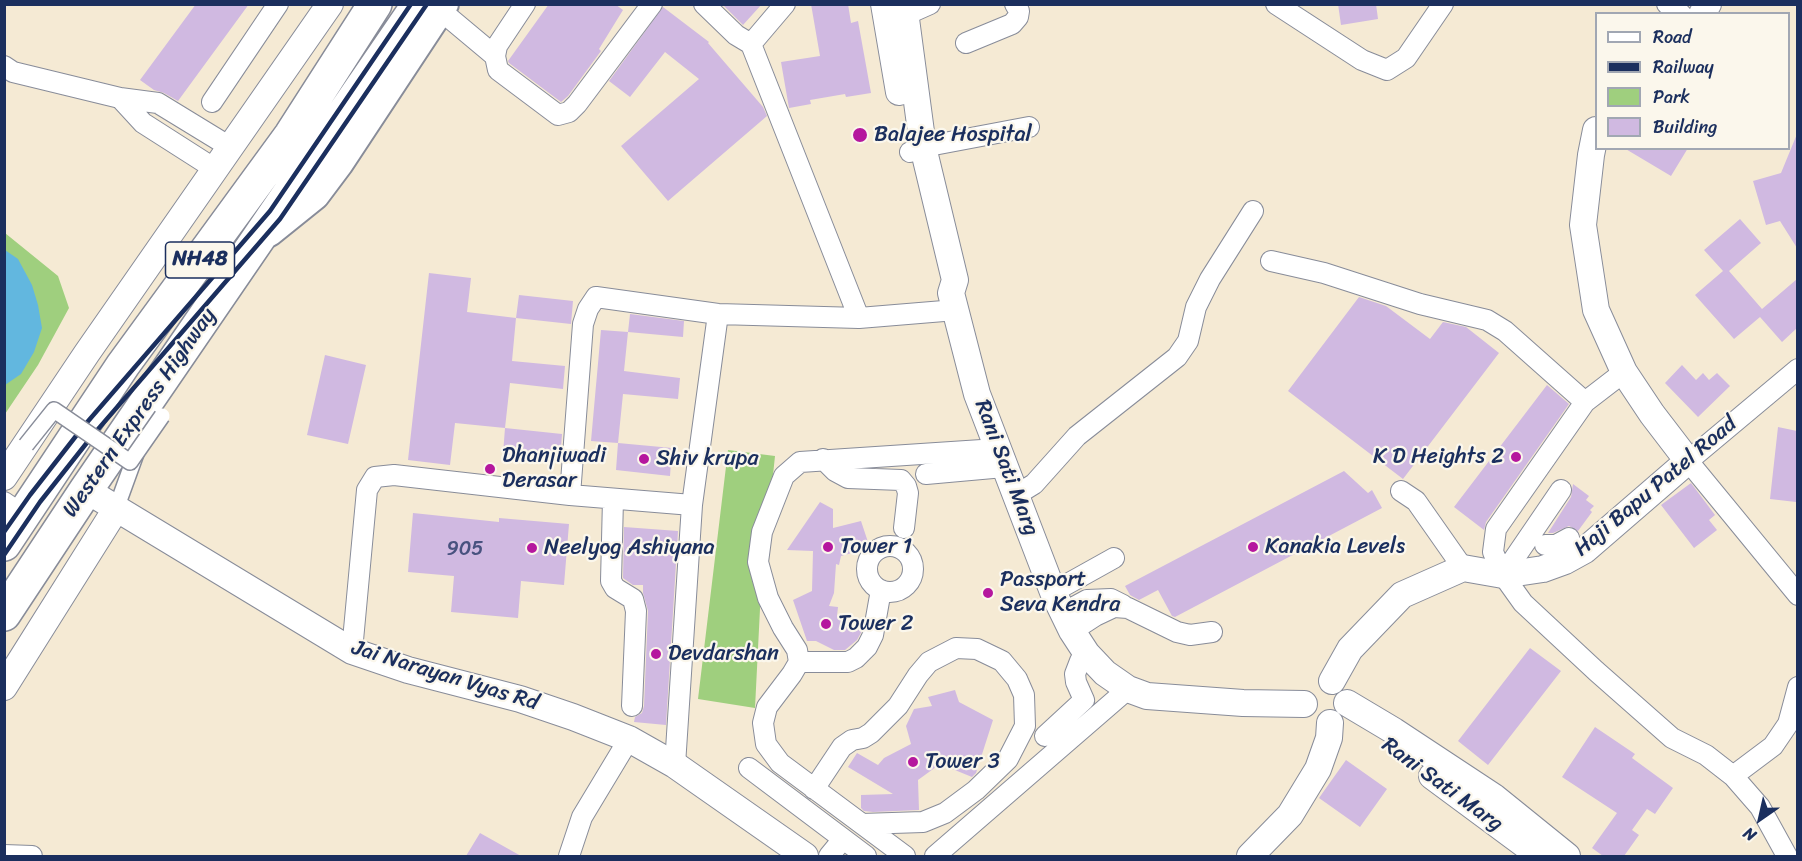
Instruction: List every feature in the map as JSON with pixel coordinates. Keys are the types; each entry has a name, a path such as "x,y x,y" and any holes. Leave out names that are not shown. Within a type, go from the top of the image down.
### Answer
{"highway":[{"name":"Western Express Highway","path":"4,544 14,509 123,365 271,162 375,4"},
{"name":"Western Express Highway","path":"6,611 298,181 434,6"},
{"path":"271,162 298,181"}],"main road":[{"path":"259,240 315,195 339,163 396,56"}],"street":[{"path":"212,102 278,4"},
{"path":"4,477 87,353 330,4"},
{"path":"525,4 497,46 495,56 498,70 558,115 568,112 577,104 652,4"},
{"path":"704,4 736,34 751,44 859,318"},
{"path":"751,44 785,4"},
{"path":"895,12 930,4"},
{"path":"966,44 1012,24 1018,16 1015,4"},
{"path":"1276,4 1362,60 1388,70 1406,58 1443,4"},
{"path":"434,6 495,56"},
{"name":"Rani Sati Marg","path":"895,12 938,281 954,302 977,394 1062,612 1087,654 1105,674 1128,690 1147,696 1243,703 1304,704"},
{"path":"4,66 13,72 120,98 158,103 230,147"},
{"path":"120,98 143,123 215,169"},
{"path":"917,149 1029,127"},
{"path":"1595,135 1583,225 1596,310 1624,372 1652,414 1797,595"},
{"path":"1016,495 1034,484 1077,436 1177,357 1188,341 1196,307 1205,288 1253,211"},
{"path":"1271,261 1324,273 1420,304 1487,320 1505,330 1585,402"},
{"path":"570,495 583,324 588,309 596,297 718,314 859,318 954,302"},
{"path":"675,765 692,505 718,314"},
{"name":"Haji Bapu Patel Road","path":"1463,567 1503,575 1543,569 1565,561 1574,541 1688,461 1797,369"},
{"path":"1624,372 1585,402 1496,529 1493,552 1503,575 1523,603 1672,738 1706,755 1733,776 1760,807 1787,856"},
{"path":"26,445 54,410 130,462 162,416"},
{"path":"4,687 116,509 137,452"},
{"path":"905,856 780,763 765,744 763,723 767,707 799,662 797,650 768,598 758,562 762,532 784,476 800,462 823,459 1001,458"},
{"path":"926,474 1001,458"},
{"path":"823,459 835,471 848,478 901,480 908,493 904,528"},
{"path":"352,651 367,490 375,477 394,475 570,495 692,505"},
{"name":"Jai Narayan Vyas Rd","path":"86,490 352,651 408,670 520,699 629,739 675,765 805,856"},
{"path":"1503,575 1561,490"},
{"path":"1332,681 1350,649 1402,594 1463,567 1416,501 1401,491"},
{"path":"613,499 611,581 615,588 633,599 636,611 632,706"},
{"path":"1545,545 1574,541"},
{"path":"1062,612 1114,558"},
{"path":"799,662 848,662 856,658 867,647 873,635 881,590"},
{"path":"1062,612 1088,600 1111,599 1177,632 1190,635 1212,632"},
{"path":"814,789 842,747 852,740 871,733 898,706 929,662 956,648 977,649 1002,661 1017,679 1024,695 1025,726 1008,759 976,790 940,816 923,822 862,824"},
{"path":"1045,736 1084,700 1075,674 1080,661 1087,654"},
{"path":"1250,856 1290,814 1318,769 1340,714 1343,689 1332,681 1325,680 1311,685 1304,697 1304,704 1311,717 1317,721 1340,714"},
{"path":"1733,776 1773,746 1788,724 1797,687"},
{"path":"935,856 1128,690"},
{"name":"Rani Sati Marg","path":"1340,714 1378,730 1484,802 1540,856"},
{"path":"569,856 582,817 629,739"},
{"path":"749,768 866,856"},
{"path":"1484,802 1567,856"},
{"path":"829,856 843,839"},
{"path":"4,855 32,856"}],"green space":[{"path":"5,233 58,276 69,308 38,365 5,414"},
{"path":"728,450 775,456 761,589 755,708 698,699"}],"water":[{"path":"5,250 18,259 32,285 42,328 34,352 21,374 5,385"}],"building":[{"path":"196,4 249,4 178,101 154,90 140,80"},
{"path":"549,4 615,4 623,10 599,49 601,51 568,96 561,102 508,61"},
{"path":"722,4 762,4 743,25"},
{"path":"811,4 848,4 851,23 858,21 871,93 846,97 845,94 810,100 811,104 789,108 781,62 820,56"},
{"path":"1338,4 1376,4 1378,19 1341,25"},
{"path":"663,7 709,42 763,107 767,116 668,201 621,146 699,79 665,52 630,97 609,81"},
{"path":"1797,134 1797,248 1780,221 1766,225 1753,181 1781,173"},
{"path":"1627,150 1687,150 1671,176"},
{"path":"1740,219 1761,243 1729,271 1762,309 1797,279 1797,328 1782,342 1760,317 1734,339 1695,295 1723,271 1704,250"},
{"path":"429,273 471,278 467,312 516,318 512,361 565,366 563,389 510,383 505,428 455,423 450,465 408,460"},
{"path":"519,295 573,301 571,324 516,318"},
{"path":"1359,297 1386,306 1430,339 1443,322 1466,327 1499,353 1403,479 1288,391"},
{"path":"630,314 684,321 683,337 628,332"},
{"path":"601,330 628,332 624,371 680,378 678,399 623,394 618,443 591,441"},
{"path":"325,355 366,365 348,444 307,435"},
{"path":"1682,365 1696,380 1703,373 1709,380 1717,373 1730,386 1698,417 1665,383"},
{"name":"K D Heights 2","path":"1547,385 1569,404 1486,522 1484,530 1454,507"},
{"path":"1778,427 1797,431 1796,502 1770,499"},
{"path":"505,428 562,434 560,460 503,454"},
{"name":"Shiv krupa","path":"618,443 672,448 670,476 616,470"},
{"name":"Kanakia Levels","path":"1344,471 1368,493 1372,490 1382,508 1175,617 1172,616 1158,590 1139,600 1130,595 1125,586"},
{"path":"1691,483 1715,515 1709,520 1717,530 1694,548 1661,505"},
{"path":"1573,484 1589,496 1586,500 1594,506 1590,510 1592,512 1578,531 1569,526 1548,533 1571,497"},
{"path":"820,502 833,509 833,528 861,521 870,548 841,556 839,565 836,564 834,593 829,606 838,607 837,616 862,631 857,640 845,650 834,650 816,641 807,641 793,600 812,591 813,551 787,550"},
{"name":"Neelyog Ashiyana","path":"413,513 499,522 499,518 569,524 564,585 521,581 518,618 451,612 454,576 408,572"},
{"name":"Devdarshan","path":"624,527 678,531 666,725 634,722 635,717 642,713 644,706 648,611 643,585 633,585 623,578"},
{"path":"1530,648 1561,671 1488,765 1458,741"},
{"path":"955,690 959,702 993,720 976,773 972,777 940,764 918,780 919,810 864,811 861,808 861,795 893,794 848,767 857,753 878,765 884,758 911,744 906,726 914,709 932,706 928,697"},
{"path":"1595,727 1635,754 1632,758 1673,788 1655,814 1647,809 1632,830 1639,835 1624,856 1603,856 1592,848 1617,813 1562,777"},
{"path":"1346,760 1387,789 1360,827 1319,798"},
{"path":"480,833 521,856 466,856"}],"railway":[{"path":"4,532 83,427 270,211 411,4"},
{"path":"4,555 40,502 93,435 280,219 427,4"}],"place":[{"name":"Balajee Hospital","path":"860,135"},
{"name":"K D Heights 2","path":"1516,457"},
{"name":"Shiv krupa","path":"644,459"},
{"name":"Dhanjiwadi Derasar","path":"490,469"},
{"name":"Tower 1","path":"828,547"},
{"name":"Kanakia Levels","path":"1253,547"},
{"name":"Neelyog Ashiyana","path":"532,548"},
{"name":"Passport Seva Kendra","path":"988,593"},
{"name":"Tower 2","path":"826,624"},
{"name":"Devdarshan","path":"656,654"},
{"name":"Tower 3","path":"913,762"}]}
